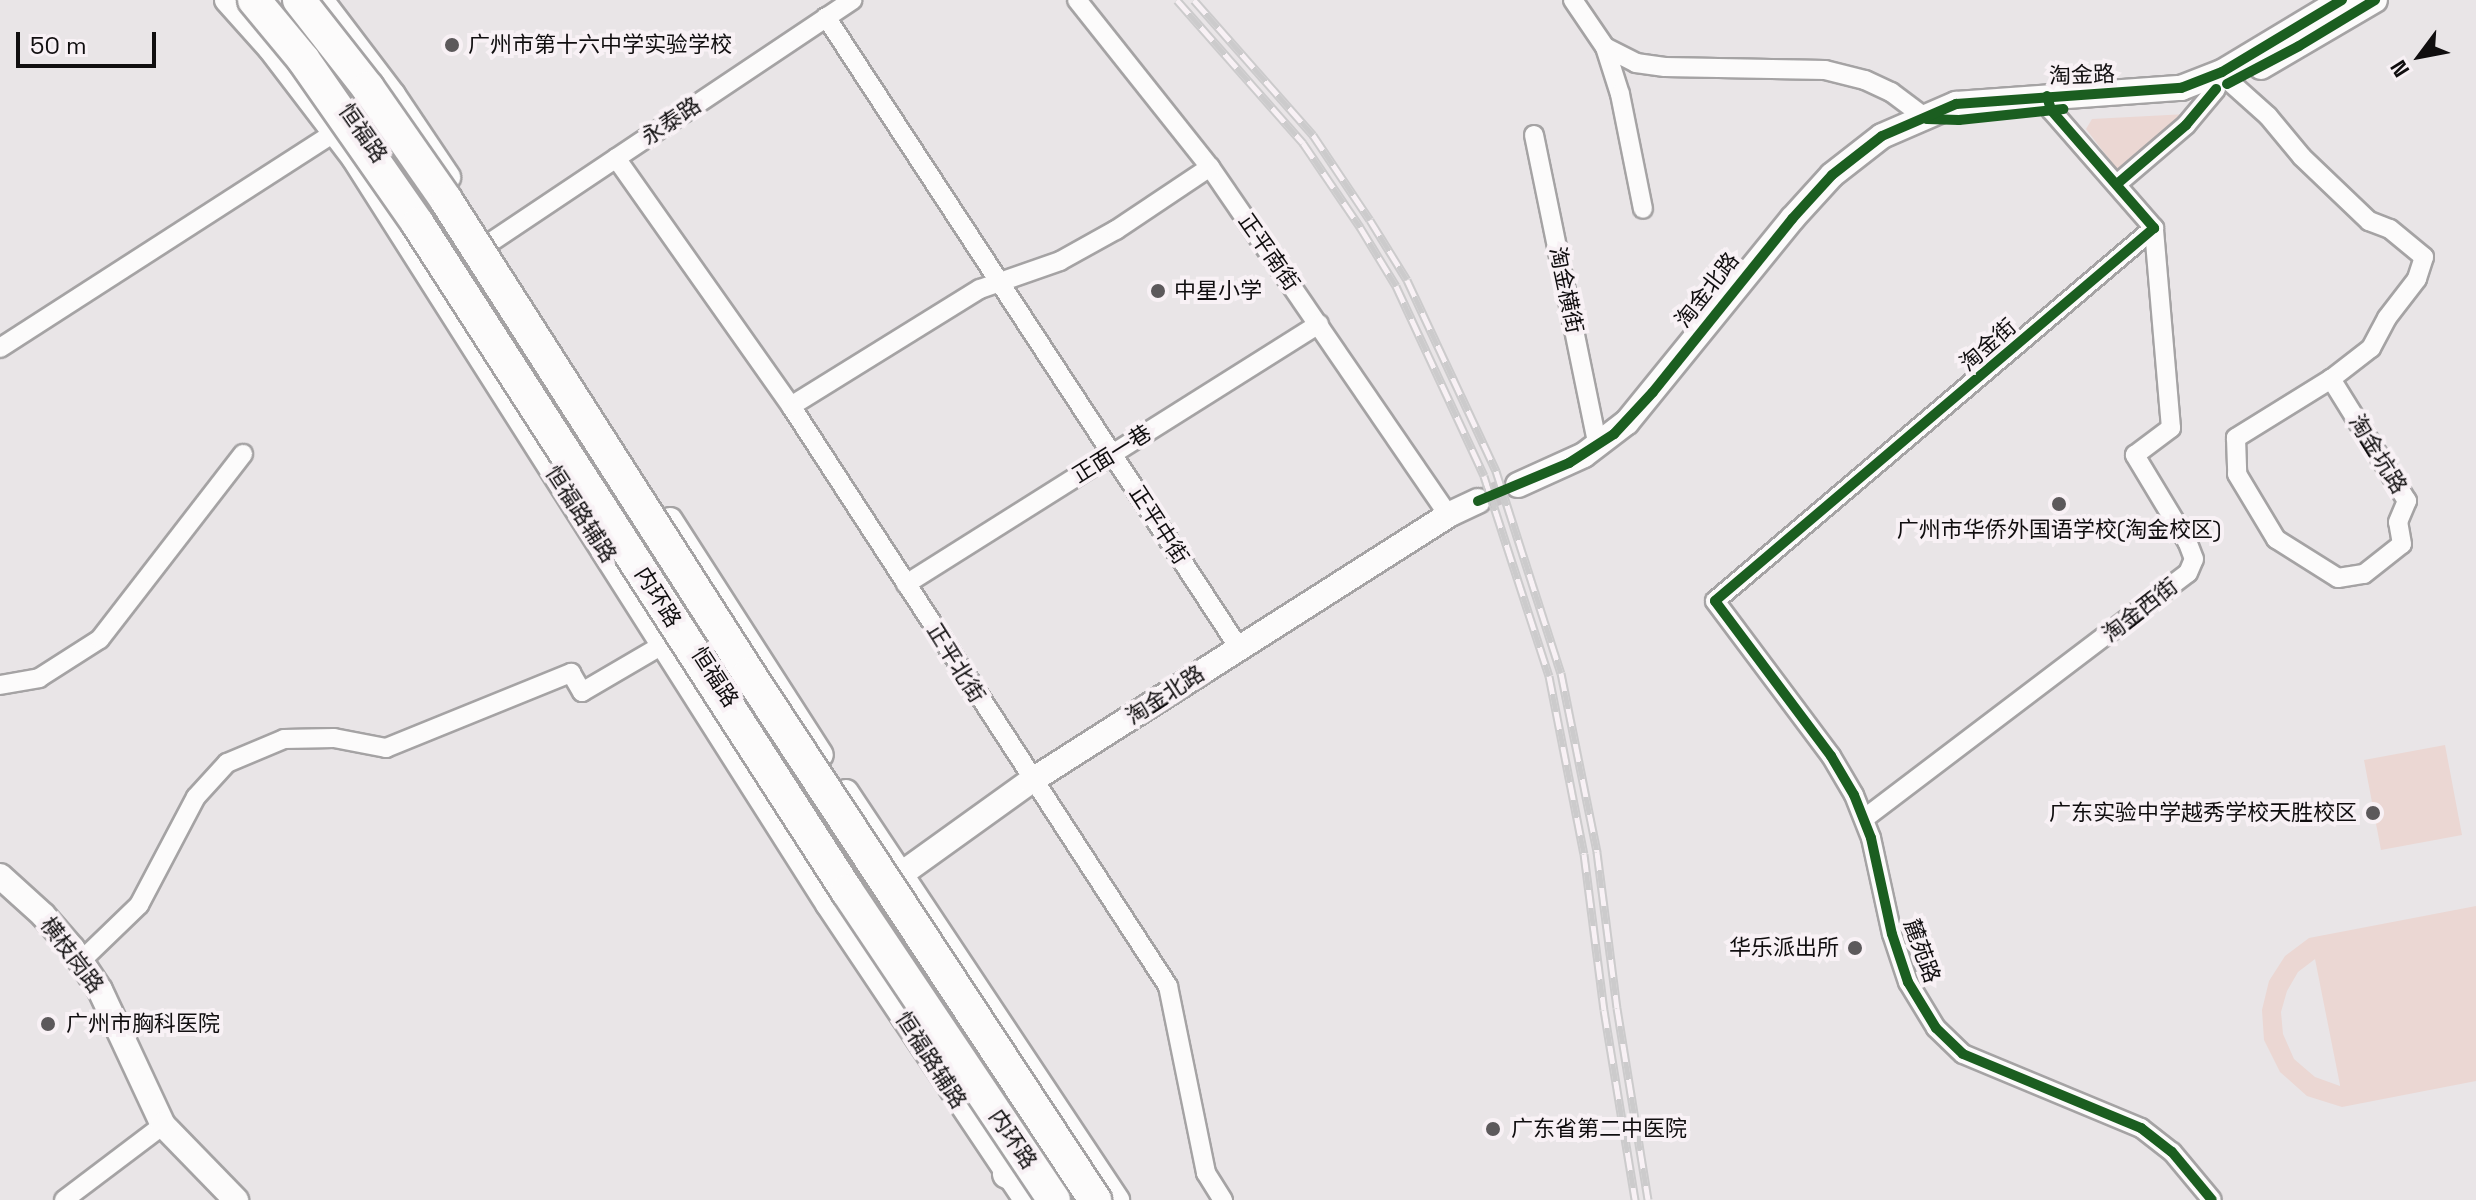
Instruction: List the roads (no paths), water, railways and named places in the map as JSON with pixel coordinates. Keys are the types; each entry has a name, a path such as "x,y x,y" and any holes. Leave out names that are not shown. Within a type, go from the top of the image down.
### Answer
{"highway":[{"name":"内环路","path":"257,0 303,59 409,211 855,903 1055,1198"},
{"name":"内环路","path":"296,0 368,88 446,200 757,687 1093,1200"}],"main road":[{"name":"恒福路辅路","path":"227,0 365,114 491,242 881,889 1117,1200"},
{"name":"恒福路","path":"257,0 365,114"},
{"name":"恒福路","path":"296,0 365,114 507,302 881,889 1093,1200"},
{"name":"恒福路辅路","path":"321,0 365,114 664,644 828,904 1026,1200"},
{"name":"淘金路","path":"1927,119 1959,120 2049,103 2157,92 2191,85 2245,59 2342,0"},
{"name":"淘金路","path":"2049,103 2151,106 2192,98 2223,86 2375,0"},
{"name":"淘金北路","path":"1518,485 1598,446 1639,408 1757,260 1832,175 1882,136 1927,119"},
{"name":"淘金北路","path":"881,889 1031,781 1448,515 1478,501"},
{"name":"横枝岗路","path":"0,876 43,915 81,961 100,990 163,1125 236,1200"},
{"name":"恒福路","path":"881,889 1055,1198"},
{"path":"1069,1169 1105,1200"},
{"path":"1007,1174 1055,1198"}],"street":[{"name":"永泰路","path":"491,242 852,0"},
{"name":"正平南街","path":"1077,0 1210,167 1448,515"},
{"path":"1573,0 1605,47 1620,94 1643,209"},
{"name":"正平中街","path":"826,17 1239,648"},
{"path":"1605,47 1636,63 1665,67 1825,70 1891,92 1927,119"},
{"path":"2117,184 2186,125 2223,86"},
{"name":"淘金坑路","path":"2223,86 2268,116 2302,157 2369,221 2390,229 2424,257 2417,279 2387,318 2371,348 2331,379 2236,438 2237,474 2276,539 2338,578 2364,574 2402,544 2398,522 2407,501 2331,379"},
{"path":"2049,103 2154,228"},
{"path":"0,348 365,114"},
{"name":"淘金横街","path":"1534,135 1598,446"},
{"name":"正平北街","path":"616,158 791,406 1031,781 1168,986 1206,1173 1223,1200"},
{"path":"791,406 980,289 1060,261 1094,243 1210,167"},
{"name":"淘金街","path":"1715,601 2154,228"},
{"name":"淘金西街","path":"1865,818 2188,573 2194,559 2188,543 2135,455 2171,428 2154,228"},
{"name":"正面一巷","path":"906,584 1319,324"},
{"path":"0,685 39,678 100,639 243,454"},
{"name":"麓苑路","path":"1715,601 1831,756 1865,818 1892,934 1908,982 1936,1028 1963,1054 2141,1128 2172,1152 2212,1200"},
{"path":"81,961 139,905 196,797 227,763 284,739 334,738 386,748 571,673 582,692 664,644"},
{"path":"64,1200 163,1125"}],"tunnel":[{"path":"1478,501 1518,485"}],"railway":[{"path":"1177,0 1303,143 1360,227 1396,286 1484,476 1549,676 1584,854 1604,1010 1635,1200"},
{"path":"1194,0 1313,135 1370,220 1407,280 1496,471 1561,673 1597,852 1617,1008 1648,1200"}],"place":[{"name":"广州市第十六中学实验学校","path":"452,45"},
{"name":"中星小学","path":"1158,291"},
{"name":"广州市华侨外国语学校(淘金校区)","path":"2059,504"},
{"name":"广东实验中学越秀学校天胜校区","path":"2373,813"},
{"name":"华乐派出所","path":"1855,948"},
{"name":"广州市胸科医院","path":"48,1024"},
{"name":"广东省第二中医院","path":"1493,1129"}]}
